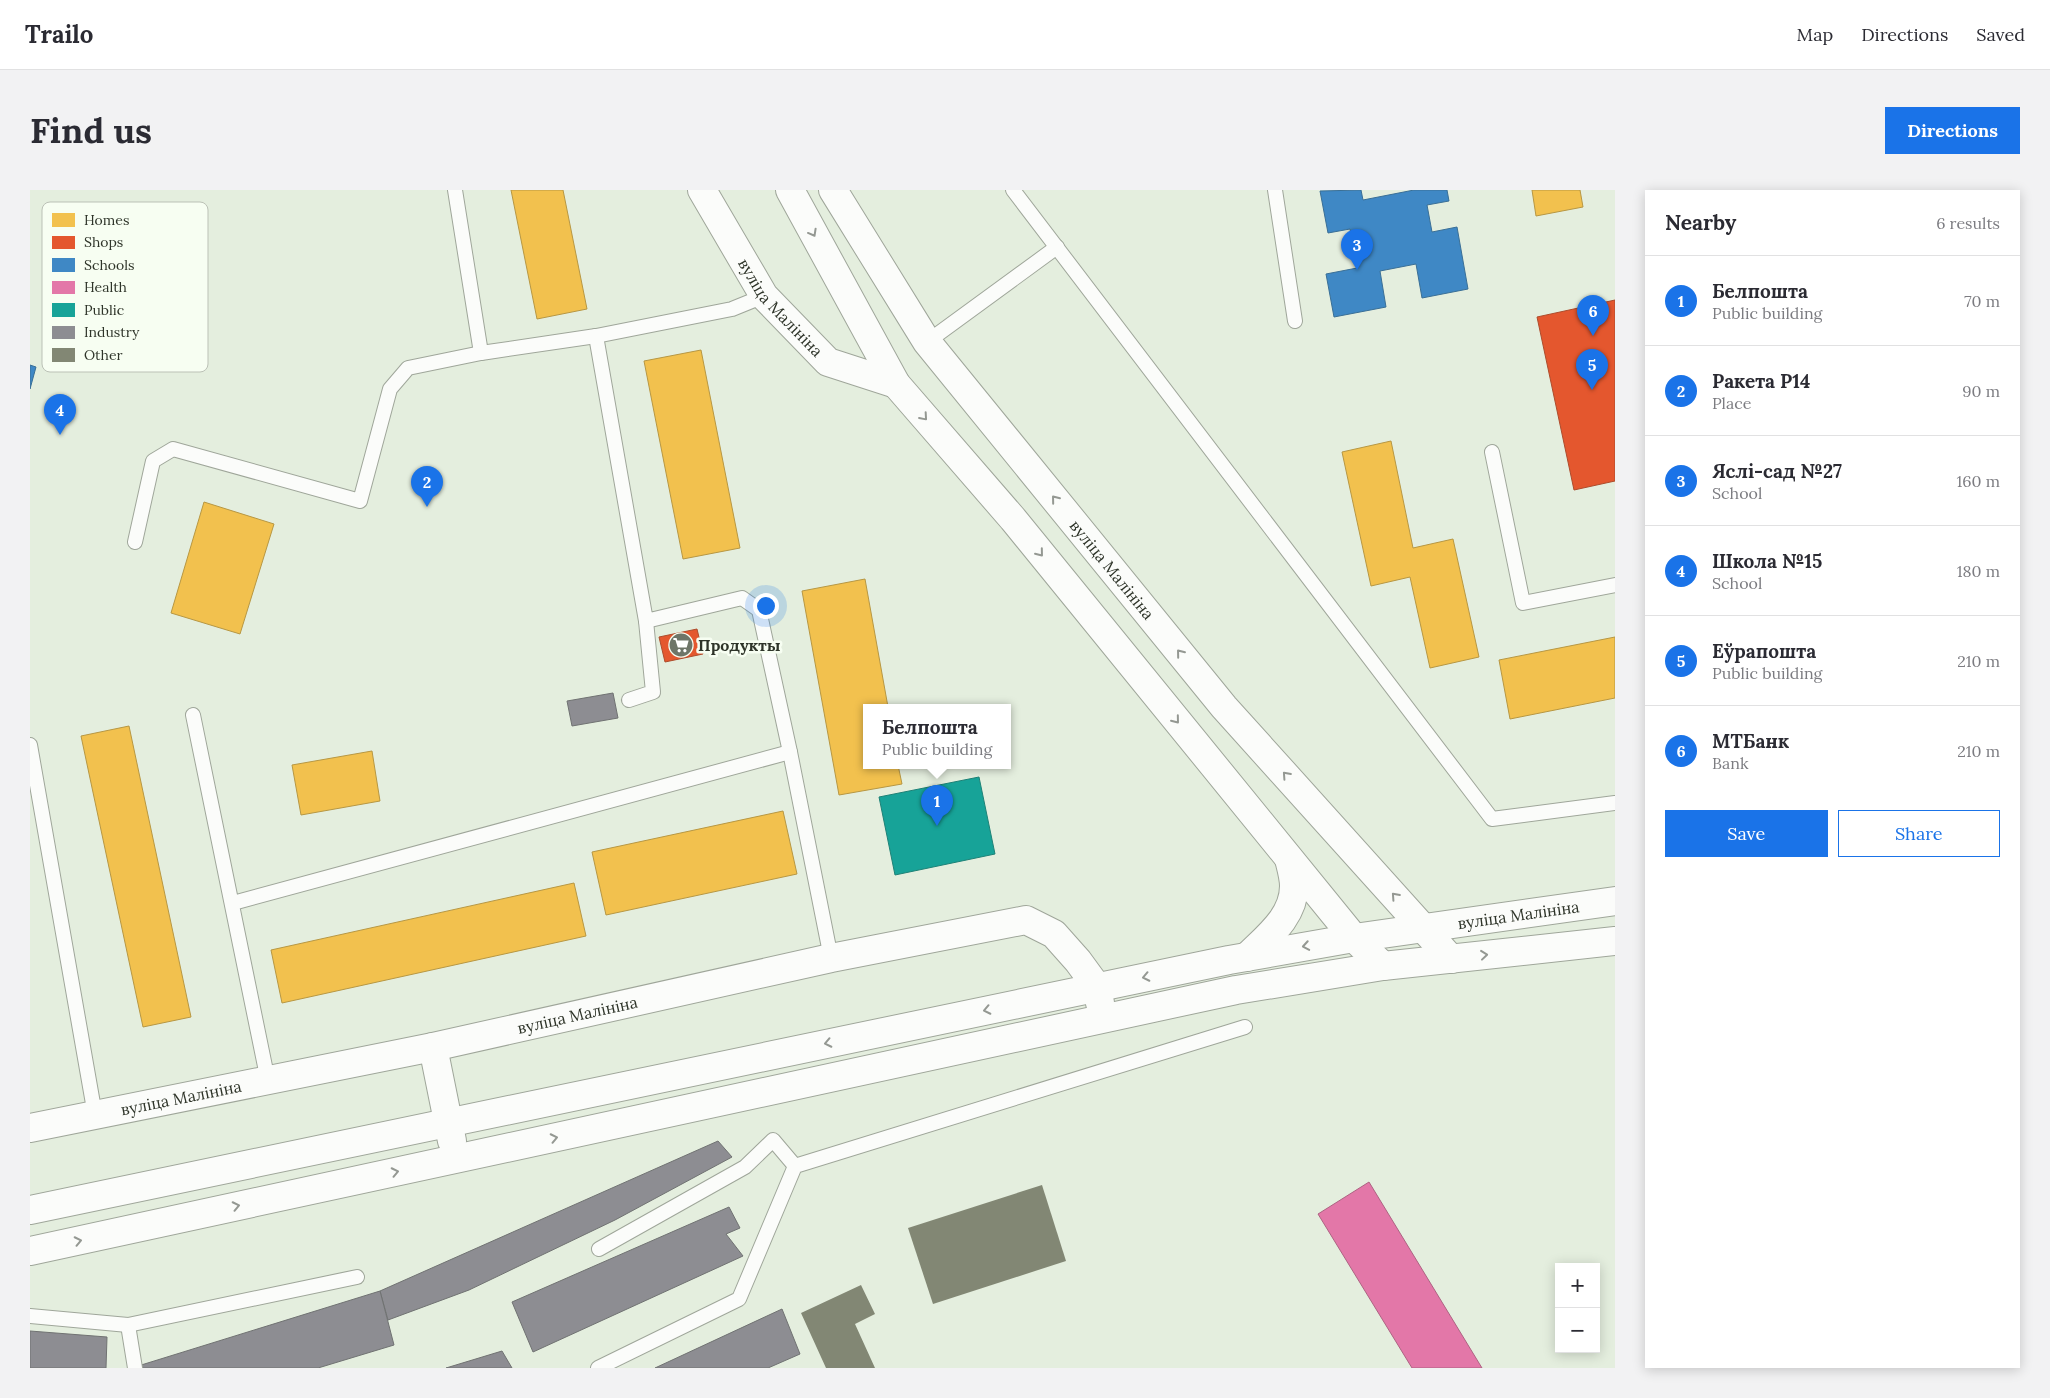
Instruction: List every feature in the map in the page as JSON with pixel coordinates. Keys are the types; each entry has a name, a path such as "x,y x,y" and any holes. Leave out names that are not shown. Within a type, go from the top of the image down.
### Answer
{"street":[{"name":"вуліца Малініна","path":"702,190 764,296 828,362 896,384"},
{"path":"790,190 896,384 1013,519 1354,938 1383,966"},
{"name":"вуліца Малініна","path":"833,190 927,342 1224,706 1451,959"},
{"path":"1247,956 1273,932 1290,910 1294,886 1289,859"},
{"name":"вуліца Малініна","path":"30,1210 1247,956 1423,927 1615,901"},
{"name":"вуліца Малініна","path":"30,1128 268,1082 831,958 1026,920 1054,934 1078,961 1097,987"},
{"path":"30,1251 1236,990 1383,966 1615,941"},
{"path":"1097,987 1104,1019"},
{"path":"433,1047 455,1159"}],"lane":[{"path":"455,190 481,354"},
{"path":"1013,190 1492,819 1615,803"},
{"path":"1275,190 1295,321"},
{"path":"927,342 1057,247"},
{"path":"135,542 153,461 173,449 360,501 390,389 408,368 481,354 596,336 732,309 764,296"},
{"path":"596,336 646,621 652,692 629,700"},
{"path":"1492,452 1523,602 1615,585"},
{"path":"646,621 742,598 759,610 790,752 831,958"},
{"path":"193,715 233,903 268,1082"},
{"path":"30,745 95,1115"},
{"path":"233,903 790,752"},
{"path":"795,1166 1245,1028"},
{"path":"599,1249 745,1167 773,1140 795,1166"},
{"path":"598,1368 739,1299 795,1166"},
{"path":"30,1316 128,1325 357,1277"},
{"path":"128,1325 135,1368"}],"building: Homes":[{"path":"511,190 563,190 587,309 537,319"},
{"path":"1532,190 1580,190 1583,207 1536,216"},
{"path":"701,350 740,548 683,559 644,361"},
{"path":"1391,441 1413,548 1453,539 1479,657 1430,668 1410,577 1371,586 1342,452"},
{"path":"204,502 274,524 240,634 171,613"},
{"path":"865,579 887,704 863,704 863,769 899,769 902,784 839,795 802,591"},
{"path":"1615,637 1615,698 1510,719 1499,660"},
{"path":"129,726 191,1017 143,1027 81,736"},
{"path":"372,751 380,801 301,815 292,765"},
{"path":"783,811 797,874 606,915 592,852"},
{"path":"574,883 586,936 282,1003 271,950"}],"building: Shops":[{"path":"1615,300 1615,481 1574,490 1537,317"},
{"name":"Продукты","path":"697,629 703,654 665,662 659,637"}],"building: Schools":[{"path":"1361,190 1363,200 1414,190 1447,190 1449,201 1427,205 1432,232 1457,227 1468,289 1422,298 1416,264 1380,271 1386,307 1334,317 1326,274 1357,268 1350,229 1328,233 1320,191"},
{"path":"30,365 36,367 30,389"}],"building: Health":[{"path":"1369,1182 1482,1368 1412,1368 1318,1214"}],"building: Public":[{"path":"979,777 995,854 895,875 879,797"}],"building: Industry":[{"path":"613,693 618,718 572,726 567,701"},
{"path":"718,1141 732,1157 615,1220 469,1290 388,1320 380,1291"},
{"path":"729,1207 740,1228 726,1234 743,1256 533,1352 512,1302"},
{"path":"380,1291 394,1345 318,1368 139,1368 138,1366"},
{"path":"782,1309 800,1354 768,1368 655,1368"},
{"path":"30,1331 107,1337 106,1368 30,1368"},
{"path":"502,1351 512,1368 446,1368"}],"building: Other":[{"path":"1042,1185 1066,1261 933,1304 908,1228"},
{"path":"861,1285 875,1314 855,1324 875,1368 826,1368 801,1313"}],"place":[{"name":"Яслі-сад №27","path":"1357,270"},
{"name":"МТБанк","path":"1593,336"},
{"name":"Еўрапошта","path":"1592,390"},
{"name":"Школа №15","path":"60,435"},
{"name":"Ракета Р14","path":"427,507"},
{"name":"Продукты","path":"681,645"},
{"name":"Белпошта","path":"937,826"}]}
